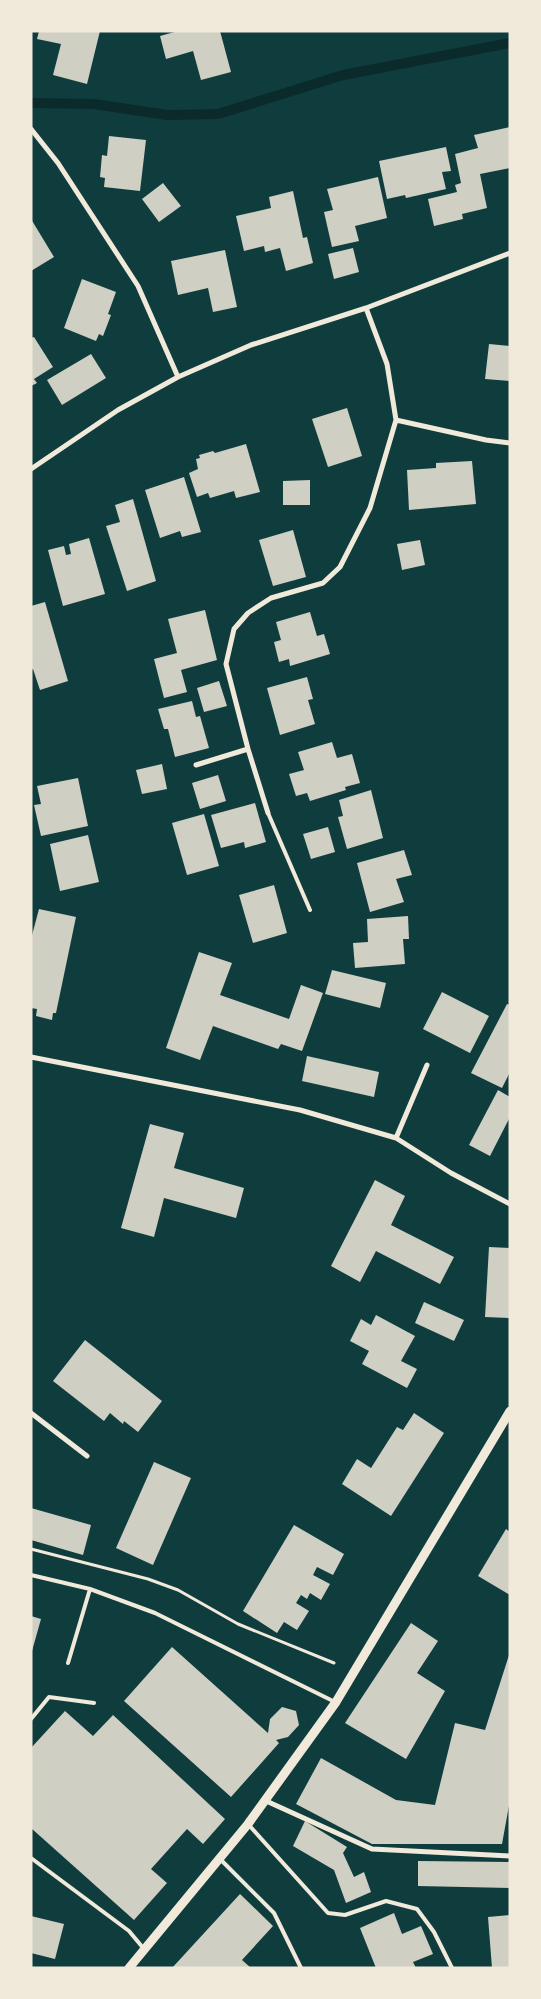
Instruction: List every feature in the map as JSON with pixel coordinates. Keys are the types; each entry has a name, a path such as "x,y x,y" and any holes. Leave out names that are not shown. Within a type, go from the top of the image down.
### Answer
{"street":[{"path":"31,129 58,163 138,286 178,377"},
{"path":"31,469 118,410 178,377 251,345 366,308 510,253"},
{"path":"268,812 248,749 226,664 234,629 248,613 270,598 323,583 340,566 370,508 396,420 387,364 366,308"},
{"path":"396,420 486,440 510,443"},
{"path":"196,764 248,749"},
{"path":"31,1057 300,1110 396,1138 451,1173 510,1204"},
{"path":"396,1138 427,1065"},
{"path":"129,1968 248,1824 336,1702 510,1411"},
{"path":"31,1413 87,1456"},
{"path":"264,1800 372,1849 510,1856"}],"lane":[{"path":"268,812 310,910"},
{"path":"31,1575 90,1589 155,1613 336,1702"},
{"path":"68,1663 90,1589"},
{"path":"31,1719 49,1696 94,1703"},
{"path":"248,1824 328,1913 345,1915 386,1901 416,1909 434,1932 452,1968"},
{"path":"219,1857 274,1913 301,1968"},
{"path":"31,1858 129,1931 144,1949"}],"path":[{"path":"31,1549 148,1579 178,1590 238,1624 334,1664"}],"building":[{"path":"39,31 100,31 87,84 53,75 61,44 37,39"},
{"path":"178,31 220,31 231,72 201,80 193,51 166,59 160,36"},
{"path":"510,127 510,168 480,174 487,208 462,214 463,219 434,226 428,199 457,192 455,185 461,183 455,154 478,148 474,135"},
{"path":"109,136 146,140 140,191 104,187 105,178 100,177 102,155 107,156"},
{"path":"446,147 451,171 442,172 446,189 406,198 405,195 387,199 379,161"},
{"path":"378,177 387,218 355,226 359,241 332,247 324,212 333,210 327,189"},
{"path":"163,183 181,206 159,222 142,199"},
{"path":"293,191 303,238 307,237 313,263 286,271 280,248 265,252 264,246 244,251 236,216 271,208 269,197"},
{"path":"31,219 54,257 31,271"},
{"path":"353,248 359,272 334,279 328,254"},
{"path":"225,250 237,307 213,312 208,288 178,295 171,261"},
{"path":"82,279 116,292 108,314 111,315 103,336 99,334 96,341 64,328"},
{"path":"34,337 53,367 34,379 37,383 31,386 31,338"},
{"path":"489,344 510,346 510,381 485,379"},
{"path":"91,354 106,378 62,405 47,380"},
{"path":"347,408 362,456 328,467 312,419"},
{"path":"246,444 260,492 236,498 234,491 210,498 208,493 197,497 189,473 198,469 196,459 200,458 199,455 213,451 215,453"},
{"path":"472,461 476,504 409,510 407,470 436,468 436,463"},
{"path":"184,477 201,532 182,537 180,531 160,538 145,490"},
{"path":"310,480 310,505 283,505 283,481"},
{"path":"133,499 156,581 127,591 106,526 120,522 115,505"},
{"path":"293,530 306,577 273,586 259,540"},
{"path":"89,538 105,594 63,606 48,550 64,546 66,555 71,554 69,544"},
{"path":"420,540 425,565 402,570 397,544"},
{"path":"45,602 68,681 40,690 33,669 31,670 31,606"},
{"path":"205,610 217,660 181,670 187,692 164,698 154,659 177,653 168,619"},
{"path":"310,612 317,636 324,634 330,654 290,666 289,659 279,662 274,642 281,640 276,622"},
{"path":"307,677 313,699 308,700 315,724 280,735 267,688"},
{"path":"219,681 227,706 204,712 197,688"},
{"path":"192,701 196,717 200,716 209,748 175,757 168,729 164,729 158,709"},
{"path":"332,742 337,758 352,754 360,783 345,787 346,790 310,801 307,793 296,796 289,774 304,770 298,752"},
{"path":"162,764 167,789 142,794 136,770"},
{"path":"218,775 226,801 200,809 192,783"},
{"path":"78,778 88,826 41,836 34,805 41,804 37,786"},
{"path":"371,790 383,838 347,849 338,817 343,816 339,800"},
{"path":"255,803 266,842 245,848 244,842 221,848 211,815"},
{"path":"204,814 219,866 187,875 172,823"},
{"path":"328,827 335,852 311,859 303,834"},
{"path":"88,835 99,882 60,891 50,844"},
{"path":"404,850 412,875 396,879 404,902 370,912 357,863"},
{"path":"274,885 287,933 253,943 239,895"},
{"path":"39,909 76,917 56,1013 53,1013 52,1020 36,1016 37,1009 31,1008 31,939"},
{"path":"408,916 409,939 403,939 405,964 355,968 353,943 368,942 367,919"},
{"path":"199,952 232,963 220,995 289,1019 301,985 323,993 302,1051 281,1044 278,1049 213,1026 200,1060 166,1048"},
{"path":"332,970 386,983 380,1008 325,994"},
{"path":"442,992 489,1016 470,1053 423,1029"},
{"path":"507,1004 510,1005 510,1072 502,1088 471,1073"},
{"path":"307,1056 379,1072 374,1097 302,1081"},
{"path":"498,1090 510,1097 510,1117 490,1156 469,1145"},
{"path":"150,1124 184,1133 174,1168 244,1188 236,1218 164,1198 154,1237 121,1228"},
{"path":"375,1180 405,1196 391,1225 454,1257 440,1284 376,1251 360,1282 331,1266"},
{"path":"489,1247 510,1248 509,1318 485,1317"},
{"path":"424,1302 464,1320 454,1341 415,1323"},
{"path":"376,1315 415,1336 401,1361 417,1369 407,1388 362,1364 369,1351 350,1341 361,1319 371,1325"},
{"path":"85,1340 162,1401 138,1432 124,1421 123,1424 110,1413 104,1421 53,1381"},
{"path":"414,1413 444,1433 391,1516 342,1484 357,1459 371,1468 397,1427 403,1430"},
{"path":"154,1462 191,1478 153,1565 116,1548"},
{"path":"31,1508 91,1525 83,1555 31,1540"},
{"path":"294,1525 344,1554 333,1575 317,1567 313,1575 330,1584 321,1600 310,1593 307,1599 301,1595 296,1603 309,1611 297,1630 284,1622 277,1633 243,1611"},
{"path":"506,1529 510,1532 510,1595 478,1576"},
{"path":"31,1616 41,1619 32,1651 31,1651"},
{"path":"411,1623 438,1641 417,1673 445,1691 406,1759 345,1723"},
{"path":"172,1647 268,1733 270,1719 282,1707 296,1711 299,1725 288,1737 276,1740 279,1743 231,1797 124,1701"},
{"path":"510,1652 510,1800 502,1844 372,1844 296,1804 321,1758 396,1800 435,1805 455,1723 485,1730"},
{"path":"65,1711 93,1736 113,1715 225,1819 203,1844 187,1829 151,1869 167,1883 134,1920 31,1828 31,1748"},
{"path":"305,1821 347,1847 343,1853 354,1877 364,1872 371,1892 346,1903 334,1870 293,1846"},
{"path":"418,1861 510,1862 510,1888 418,1886"},
{"path":"240,1894 273,1926 242,1960 251,1968 172,1968"},
{"path":"394,1913 402,1934 421,1926 433,1954 413,1962 416,1968 376,1968 360,1928"},
{"path":"510,1915 510,1968 492,1968 488,1917"},
{"path":"31,1916 64,1924 55,1959 31,1953"}],"waterway":[{"path":"31,103 94,104 167,115 218,114 343,75 510,43"}]}
